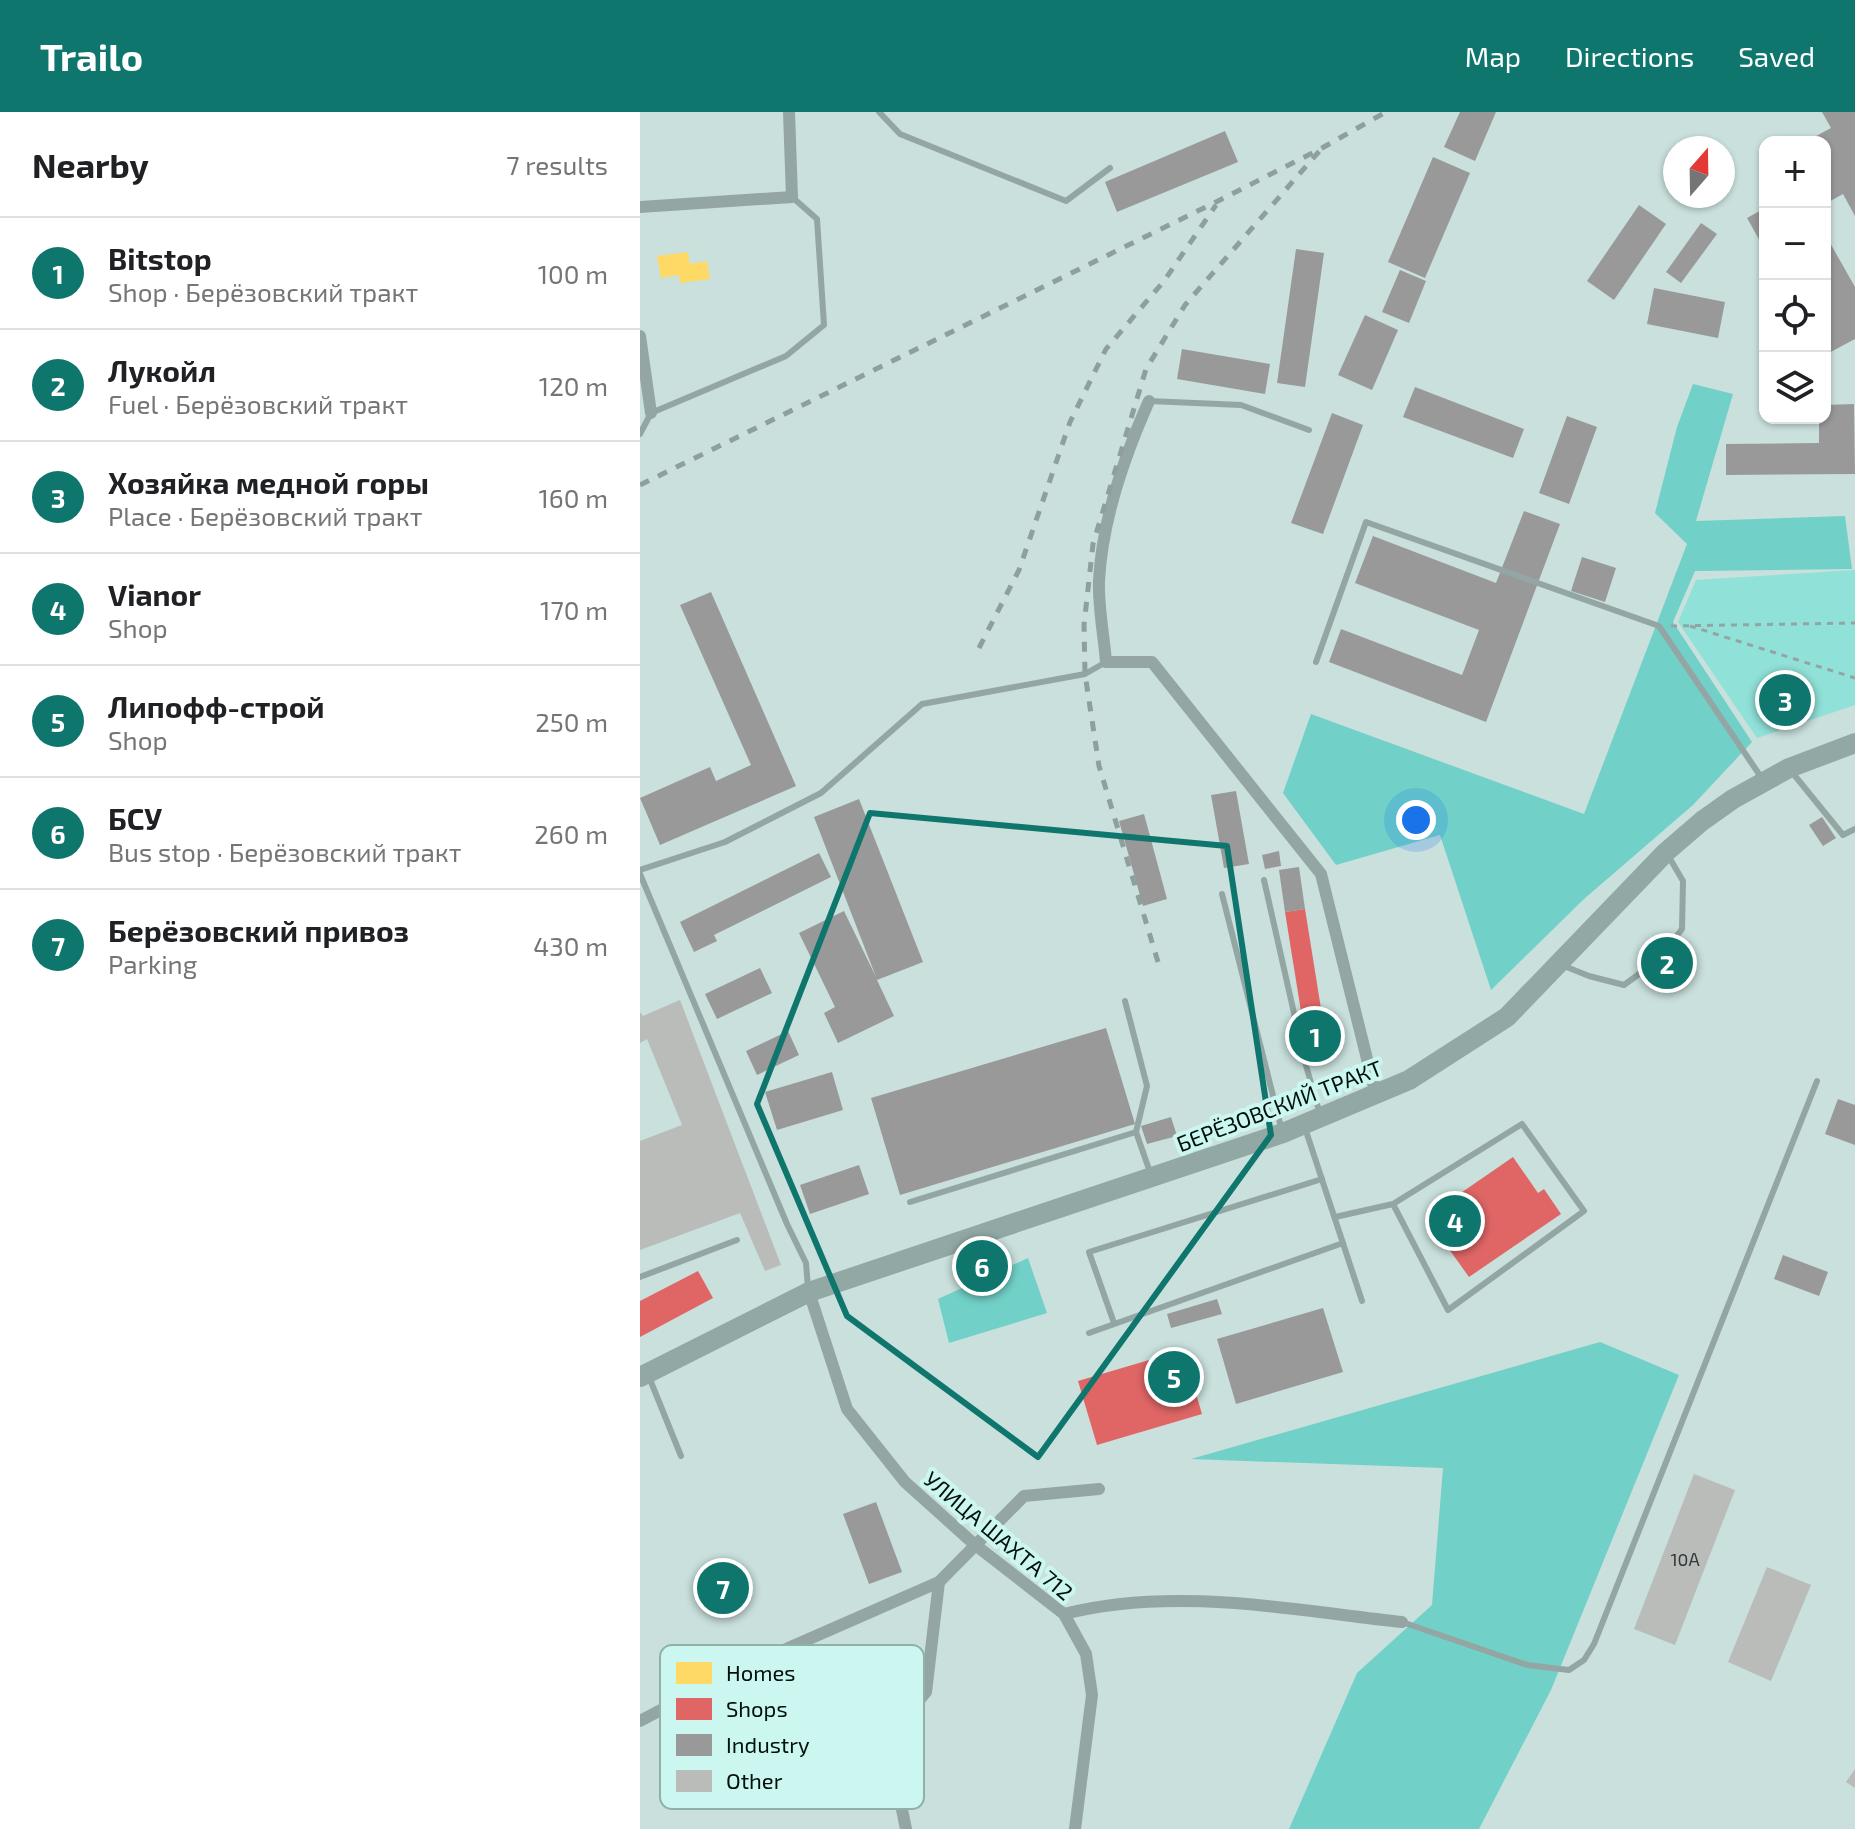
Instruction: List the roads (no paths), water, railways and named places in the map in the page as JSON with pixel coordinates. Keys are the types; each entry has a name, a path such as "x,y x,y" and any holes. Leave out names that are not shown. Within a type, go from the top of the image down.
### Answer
{"main road":[{"name":"БЕРЁЗОВСКИЙ ТРАКТ","path":"644,1375 809,1292 1283,1133 1409,1080 1507,1017 1666,852 1733,799 1789,768 1855,743"}],"street":[{"path":"640,207 792,197 789,112"},
{"path":"640,336 651,413"},
{"path":"1149,401 1134,435 1109,512 1099,582 1106,662 1152,662 1321,874 1376,1095"},
{"name":"УЛИЦА ШАХТА 712","path":"809,1292 818,1328 847,1409 905,1482 974,1544 1064,1614 1086,1654 1092,1695 1075,1829"},
{"path":"795,1645 939,1582 1024,1496 1099,1489"},
{"path":"924,1694 939,1582"},
{"path":"1064,1614 1100,1605 1198,1600 1402,1622"},
{"path":"640,1721 660,1710"},
{"path":"902,1809 906,1829"}],"lane":[{"path":"879,112 900,134 1066,201 1110,168"},
{"path":"640,434 651,413 786,356 824,325 817,219 792,197"},
{"path":"1149,401 1241,405 1309,430"},
{"path":"1316,662 1366,522 1659,626 1764,782"},
{"path":"809,1292 806,1263 640,872 725,842 821,793 922,704 1085,674 1106,662"},
{"path":"1789,768 1843,835 1855,829"},
{"path":"1557,963 1624,985 1658,960 1682,929 1683,881 1666,852"},
{"path":"1264,880 1305,1062 1322,1179 1362,1301"},
{"path":"1222,894 1283,1133"},
{"path":"1125,1001 1147,1086 1136,1132 1152,1179"},
{"path":"1402,1622 1527,1665 1569,1670 1584,1660 1600,1630 1817,1081"},
{"path":"1335,1217 1393,1204 1522,1124 1584,1211 1448,1310 1393,1204"},
{"path":"910,1202 1136,1132"},
{"path":"1114,1323 1089,1252 1322,1179"},
{"path":"640,1277 737,1240"},
{"path":"1089,1333 1343,1243"},
{"path":"644,1375 681,1456"}],"railway":[{"path":"640,485 1218,201 1386,112"},
{"path":"1158,962 1099,766 1085,674 1084,625 1093,544 1146,369 1185,305 1322,148"},
{"path":"979,648 1019,570 1070,422 1106,349 1164,281 1216,205"}],"place":[{"name":"Хозяйка медной горы","path":"1785,700"},
{"name":"Лукойл","path":"1667,963"},
{"name":"Bitstop","path":"1315,1036"},
{"name":"Vianor","path":"1455,1221"},
{"name":"БСУ","path":"982,1266"},
{"name":"Липофф-строй","path":"1174,1377"},
{"name":"Берёзовский привоз","path":"723,1588"}]}
